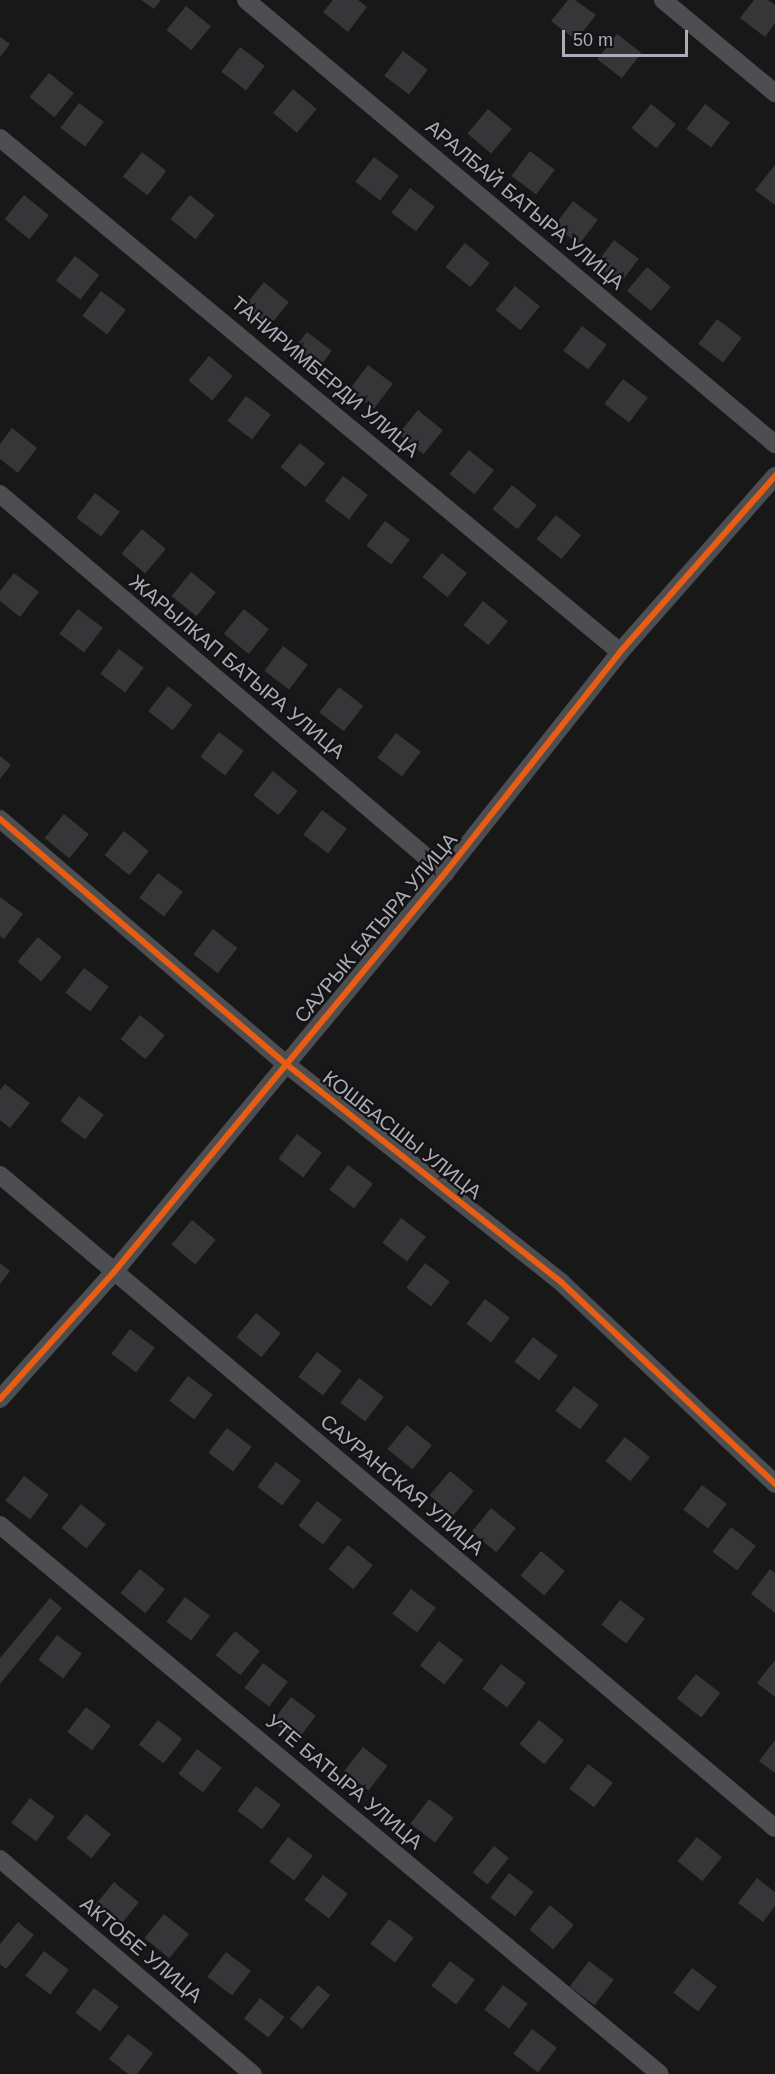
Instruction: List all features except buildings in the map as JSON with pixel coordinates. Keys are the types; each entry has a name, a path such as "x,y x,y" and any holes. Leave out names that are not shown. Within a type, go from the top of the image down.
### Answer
{"street":[{"name":"АРАЛБАЙ БАТЫРА УЛИЦА","path":"246,0 775,444"},
{"path":"663,0 775,93"},
{"name":"ТАНИРИМБЕРДИ УЛИЦА","path":"0,138 620,652"},
{"name":"САУРЫК БАТЫРА УЛИЦА","path":"0,1399 114,1272 445,873 620,652 775,476"},
{"name":"ЖАРЫЛКАП БАТЫРА УЛИЦА","path":"0,494 445,873"},
{"name":"КОШБАСШЫ УЛИЦА","path":"0,819 286,1064 562,1283 775,1484"},
{"name":"САУРАНСКАЯ УЛИЦА","path":"0,1175 775,1828"},
{"name":"УТЕ БАТЫРА УЛИЦА","path":"0,1524 660,2074"},
{"name":"АКТОБЕ УЛИЦА","path":"0,1859 253,2074"}],"cycle path":[{"path":"0,1399 114,1272 445,873 620,652 775,476"},
{"path":"0,819 286,1064 562,1283 775,1484"}]}
